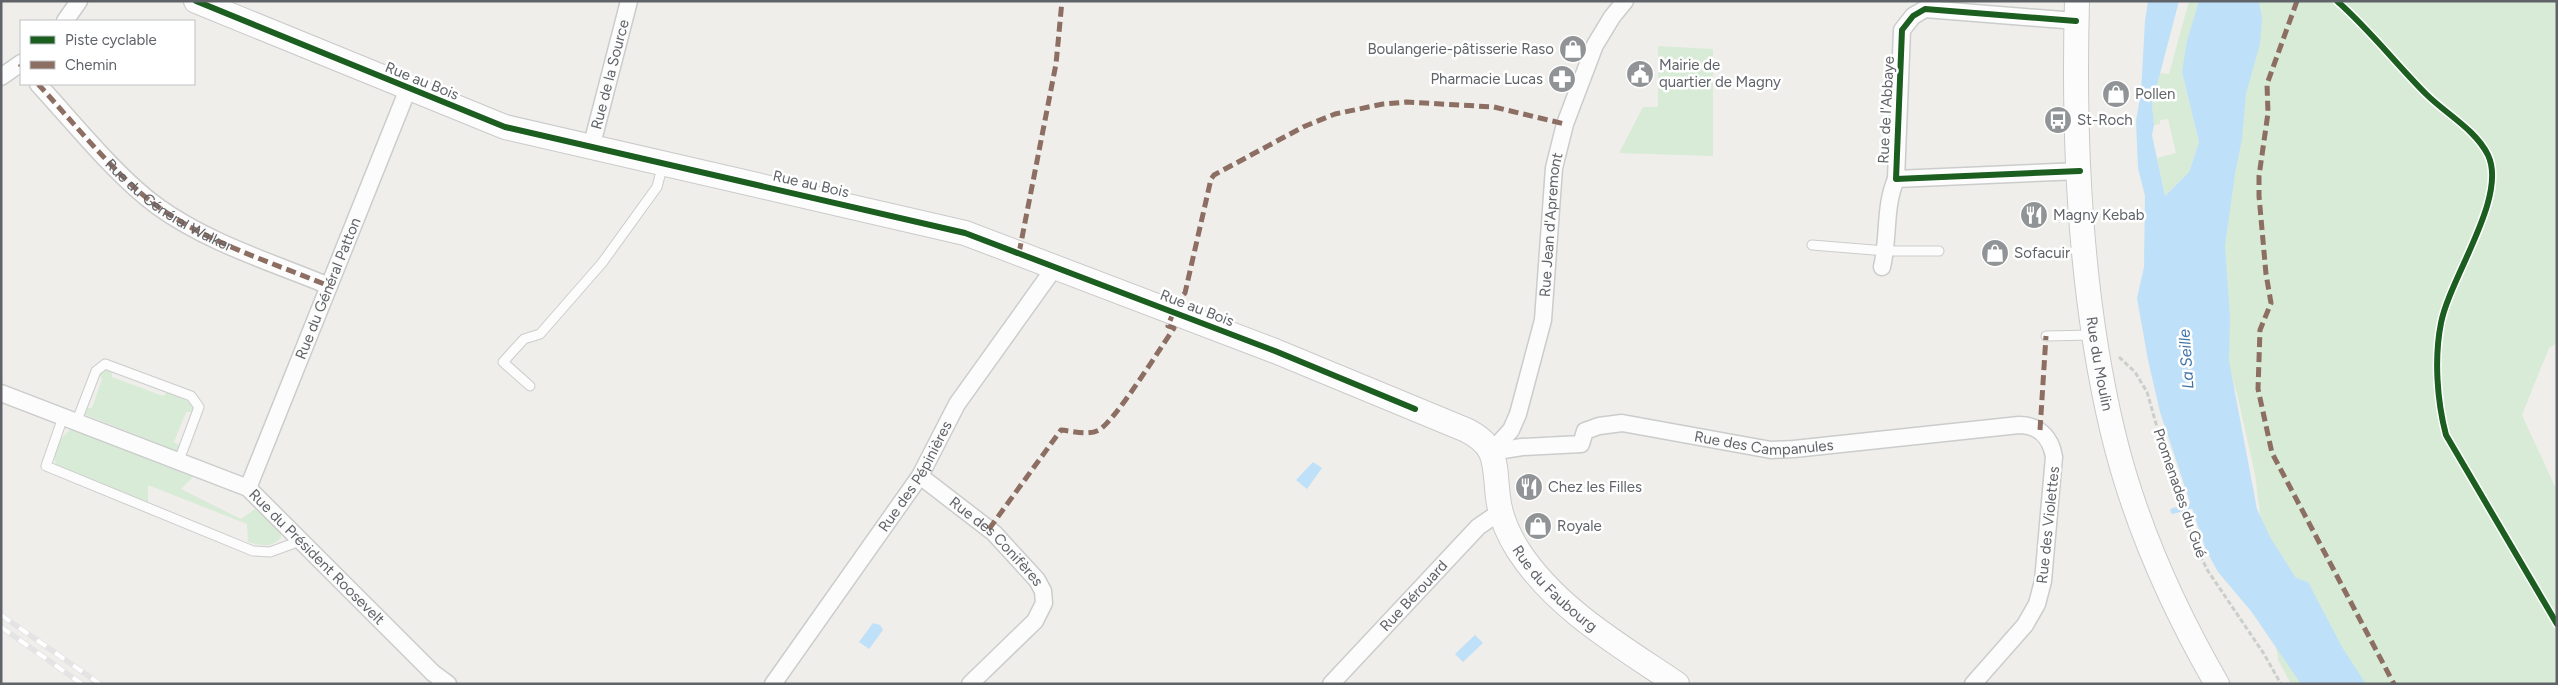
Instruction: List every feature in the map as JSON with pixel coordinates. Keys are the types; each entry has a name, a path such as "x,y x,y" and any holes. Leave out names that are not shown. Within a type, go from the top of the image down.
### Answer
{"main road":[{"name":"Rue au Bois","path":"196,1 505,127 965,232 1275,351 1466,430 1479,436 1491,452"},
{"name":"Rue du Moulin","path":"2076,11 2084,259 2095,334 2114,435 2144,532 2171,594 2217,684"},
{"name":"Rue du Faubourg","path":"1491,452 1502,515 1521,554 1562,601 1626,650 1677,684"}],"street":[{"path":"66,20 79,1"},
{"name":"Rue de la Source","path":"591,148 629,1"},
{"name":"Rue Jean d'Apremont","path":"1491,452 1512,430 1543,320 1554,168 1563,130 1595,45 1612,17 1625,1"},
{"name":"Rue de l'Abbaye","path":"1884,259 1890,193 1896,179 1902,30 1914,16 1925,10 1945,6 2050,21 2076,11"},
{"path":"1,77 20,65"},
{"name":"Rue du Général Walker","path":"39,85 131,183 167,213 220,241 329,286"},
{"name":"Rue du Général Patton","path":"248,488 408,89"},
{"name":"Rue de l'Abbaye","path":"1896,179 2080,171"},
{"name":"Rue des Pépinières","path":"773,684 920,476 957,404 1055,267"},
{"name":"Rue du Président Roosevelt","path":"1,393 178,463 248,488 433,673 448,684"},
{"name":"Rue des Campanules","path":"1491,452 1522,447 1581,444 1585,431 1599,426 1622,423 1771,450 2018,425 2033,427 2045,436"},
{"name":"Rue des Violettes","path":"1974,684 2025,625 2041,592 2054,456 2050,442 2045,436"},
{"name":"Rue des Conifères","path":"920,476 994,533 1033,575 1044,591 1043,609 1035,621 970,684"},
{"name":"Rue Bérouard","path":"1331,684 1478,527 1491,518 1502,515"}],"lane":[{"path":"530,386 503,362 524,339 540,334 602,263 657,187 663,164"},
{"path":"1812,245 1884,259 1939,251"},
{"path":"2046,336 2095,334"},
{"path":"178,463 199,407 196,399 105,364 96,370 46,466 253,551 270,552 300,541"}],"green space":[{"path":"2189,1 2200,1 2182,72 2199,142 2189,172 2165,196 2157,158 2176,153 2168,119 2160,120 2160,124 2154,125 2152,104 2160,73 2169,74"},
{"path":"2213,1 2557,1 2557,343 2549,348 2522,415 2557,491 2557,684 2291,684 2278,660 2255,474 2237,394 2192,251"},
{"path":"1658,46 1713,49 1713,156 1619,153 1643,107 1658,107"},
{"path":"106,369 112,371 112,377 163,396 167,392 190,402 193,406 192,412 186,412 174,442 179,445 177,451 84,414 85,408 92,408 102,379 99,374"},
{"path":"73,429 194,476 181,489 241,519 255,509 281,530 281,538 269,545 248,542 247,524 148,485 148,502 56,465 55,456 58,444 65,434"}],"water":[{"name":"La Seille","path":"2148,1 2179,1 2152,104 2154,125 2152,135 2165,196 2189,172 2199,142 2182,72 2187,41 2199,1 2259,1 2262,18 2260,44 2246,94 2242,139 2225,246 2230,316 2229,361 2257,509 2270,537 2296,578 2308,582 2342,647 2366,684 2301,684 2251,611 2218,572 2206,550 2160,412 2137,298 2144,267 2145,196 2138,168 2136,121 2141,92"},
{"path":"1313,462 1322,468 1307,489 1296,480"},
{"path":"873,623 880,625 883,630 869,649 859,642"},
{"path":"1475,635 1483,643 1463,662 1455,654"}],"waterway":[{"path":"2173,511 2198,504"}],"railway":[{"path":"1,615 100,684"},
{"path":"1,627 82,684"}],"marked path":[{"path":"1019,253 1056,64 1062,1"},
{"path":"2297,1 2267,84 2268,113 2259,176 2259,196 2266,274 2271,303 2260,330 2258,389 2272,453 2394,684"},
{"path":"39,85 126,180 157,206 197,231 329,286"},
{"path":"989,529 1061,430 1090,433 1099,430 1106,424 1126,399 1174,328 1168,326 1178,300 1185,293 1211,179 1214,175 1303,127 1335,114 1383,104 1407,102 1494,107 1565,124"},
{"path":"2040,430 2046,336"}],"cycle path":[{"path":"196,1 505,127 965,233 1275,351 1415,409"},
{"path":"2337,1 2426,94 2476,137 2488,155 2492,172 2490,192 2484,214 2446,304 2441,323 2437,365 2440,408 2446,435 2557,624"},
{"path":"2076,21 1925,9 1913,16 1902,30 1896,179 2080,171"}],"place":[{"name":"Boulangerie-pâtisserie Raso","path":"1573,49"},
{"name":"Mairie de quartier de Magny","path":"1640,74"},
{"name":"Pharmacie Lucas","path":"1562,79"},
{"name":"Pollen","path":"2116,94"},
{"name":"St-Roch","path":"2058,120"},
{"name":"Magny Kebab","path":"2034,215"},
{"name":"Sofacuir","path":"1995,253"},
{"name":"Chez les Filles","path":"1529,487"},
{"name":"Royale","path":"1538,526"}]}
